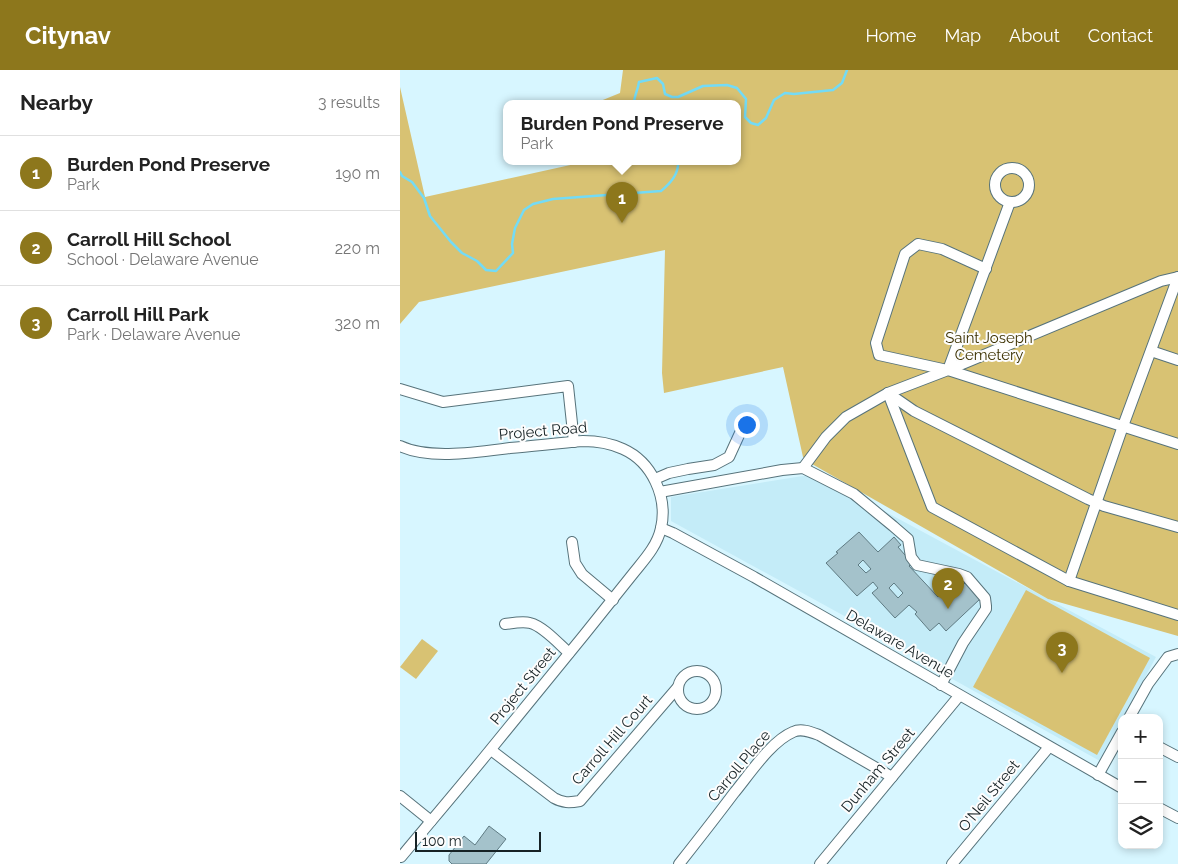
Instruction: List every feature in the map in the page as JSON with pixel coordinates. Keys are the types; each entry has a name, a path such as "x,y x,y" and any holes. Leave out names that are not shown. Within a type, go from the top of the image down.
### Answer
{"street":[{"path":"948,370 1010,202"},
{"path":"986,269 942,249 918,244 905,254 876,343 879,355 948,370 1178,444"},
{"path":"804,468 826,437 846,417 888,393 948,370 1160,281 1178,277"},
{"path":"1069,581 1178,277"},
{"path":"1151,351 1178,360"},
{"path":"400,389 443,402 568,386 574,442"},
{"path":"888,393 914,411 1104,506 1178,527"},
{"path":"888,393 932,506 1069,581 1178,615"},
{"path":"655,479 669,473 714,465 728,457 740,433"},
{"name":"Project Road","path":"400,446 424,453 468,453 583,440 600,441 633,454 655,479 660,492 663,510 661,528"},
{"path":"660,492 782,470 804,468 854,494 908,540 911,557 917,565 966,577 985,598 986,610 963,643 941,685"},
{"name":"Delaware Avenue","path":"661,528 754,577 1118,786"},
{"name":"Project Street","path":"400,856 491,750 613,600 653,548 661,528"},
{"path":"572,542 575,563 582,574 613,600"},
{"path":"505,624 530,623 548,633 569,652"},
{"path":"1131,714 1148,684 1168,656 1178,654"},
{"name":"Carroll Hill Court","path":"491,750 554,798 570,803 580,801 678,687"},
{"name":"Dunham Street","path":"820,864 959,696"},
{"name":"Carroll Place","path":"679,864 760,761 777,742 795,730 809,731 819,735 892,777"},
{"path":"1098,775 1118,739"},
{"name":"O'Neil Street","path":"952,864 1049,747"},
{"path":"1163,749 1178,757"},
{"path":"400,796 431,821"},
{"path":"1163,810 1178,818"},
{"path":"400,856 410,864"}],"shaded area":[{"path":"815,474 1156,657 1125,714 1118,714 1118,728 1100,761 947,676 848,618 671,521 671,497"}],"green space":[{"name":"Saint Joseph Cemetery","path":"623,70 1178,70 1178,636 1048,599 812,464 803,457 783,367 664,393 662,373 665,250 419,302 400,324 400,87 425,197 570,165 741,165 741,100 603,100 620,93"},
{"path":"1026,590 1150,658 1097,755 973,687"},
{"path":"422,639 438,651 416,679 400,667"}],"building":[{"path":"859,532 878,552 894,537 901,545 898,547 912,563 909,566 938,597 954,582 959,588 965,583 980,599 946,631 939,623 930,631 915,614 917,612 909,605 895,618 872,593 878,588 873,582 857,596 826,563 838,553 836,552","holes":["863,560 871,569 866,573 858,565","894,583 903,593 898,598 889,588"]},
{"path":"489,826 506,839 486,864 452,864 449,861 449,855 464,836 475,845"}],"waterway":[{"path":"635,100 639,82 657,78 663,84 665,94 672,97 678,97 703,86 727,85 737,88 746,99 745,117 751,123 758,125 766,118 774,100 785,93 794,94 833,90 842,83 847,70"},
{"path":"400,172 402,176 412,182 424,198 430,216 451,242 462,253 477,261 486,270 496,271 513,253 512,244 515,228 524,210 533,204 553,199 661,191 674,178 678,165"}],"place":[{"name":"Burden Pond Preserve","path":"622,223"},
{"name":"Carroll Hill School","path":"948,609"},
{"name":"Carroll Hill Park","path":"1062,673"}]}
